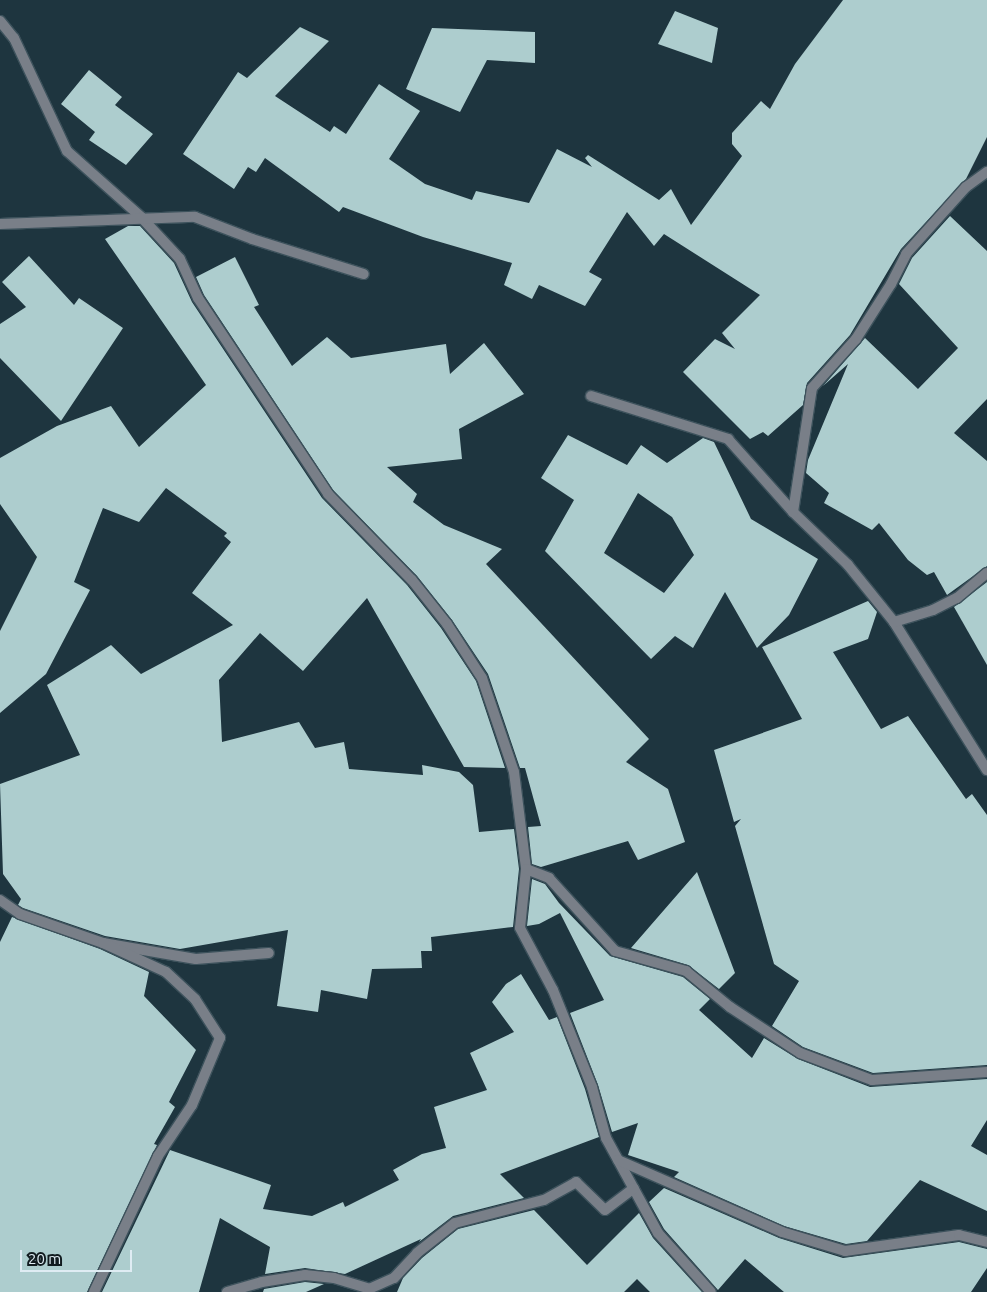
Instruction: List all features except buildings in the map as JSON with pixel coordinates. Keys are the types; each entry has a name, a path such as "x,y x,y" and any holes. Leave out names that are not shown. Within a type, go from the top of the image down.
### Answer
{"street":[{"path":"0,21 14,38 67,151 141,217 180,259 198,298 328,494 412,580 447,624 482,678 514,772 526,869 520,928 553,990 592,1087 606,1138 658,1233 711,1292"},
{"path":"793,512 812,388 856,339 891,284 906,254 966,187 987,172"},
{"path":"0,224 13,226 141,217 195,217 252,239 364,274"},
{"path":"591,396 728,439 793,512 848,565 894,622 987,770"},
{"path":"894,622 933,610 957,598 987,573"},
{"path":"526,869 549,878 615,951 686,971 730,1007 800,1053 872,1080 987,1072"},
{"path":"0,900 20,914 103,943 166,972 195,999 220,1038 192,1105 158,1156 94,1292"},
{"path":"103,943 196,959 269,953"},
{"path":"618,1160 782,1232 845,1251 959,1235 987,1242"},
{"path":"227,1292 262,1282 305,1275 334,1278 369,1289 394,1278 417,1253 454,1223 544,1200 576,1182 605,1210 634,1188"}]}
